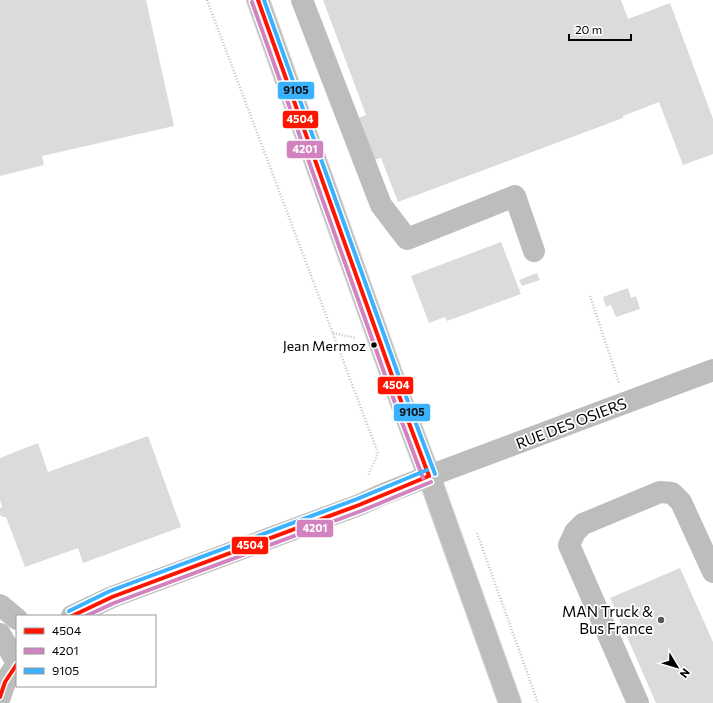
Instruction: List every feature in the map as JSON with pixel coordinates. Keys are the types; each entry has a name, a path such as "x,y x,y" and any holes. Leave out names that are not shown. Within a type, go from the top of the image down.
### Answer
{"street":[{"path":"302,0 381,205 407,239 515,196 534,251"},
{"path":"257,2 510,703"},
{"name":"RUE DES OSIERS","path":"74,615 112,597 352,508 429,476 713,370"},
{"path":"638,703 569,545 575,532 583,524 660,492 672,494 682,502 713,572"},
{"path":"0,605 16,618"},
{"path":"0,634 16,662"},
{"path":"0,697 5,682 16,666"}],"path":[{"path":"207,0 378,453 369,476 363,478"},
{"path":"590,296 626,403"},
{"path":"333,332 358,339"},
{"path":"477,533 538,703"}],"building":[{"path":"0,0 146,0 174,126 42,156 44,165 0,176"},
{"path":"323,0 621,0 628,19 670,3 713,119 713,154 683,165 659,102 623,116 623,118 398,202 381,158 367,162 352,121 366,115"},
{"path":"501,242 521,294 447,321 445,317 429,323 411,276"},
{"path":"537,273 540,280 522,286 519,280"},
{"path":"628,288 631,298 636,296 640,309 616,317 611,305 606,307 603,297"},
{"path":"148,436 181,527 83,563 78,548 25,567 6,517 0,515 0,509 2,506 0,500 0,458 38,443 48,472"},
{"name":"MAN Truck & Bus France","path":"680,568 713,642 713,703 656,703 610,598"}],"transit line":[{"name":"4504","path":"258,0 429,476"},
{"name":"9105","path":"264,0 435,474"},
{"name":"4201","path":"252,2 423,478"},
{"name":"9105","path":"69,611 110,591 357,499 427,470"},
{"name":"4504","path":"74,615 112,597 359,505 429,476"},
{"name":"4201","path":"88,615 114,603 361,511 431,482"},
{"name":"4504","path":"0,697 5,682 16,666"}],"place":[{"name":"Jean Mermoz","path":"374,345"},
{"name":"MAN Truck & Bus France","path":"661,620"}]}
